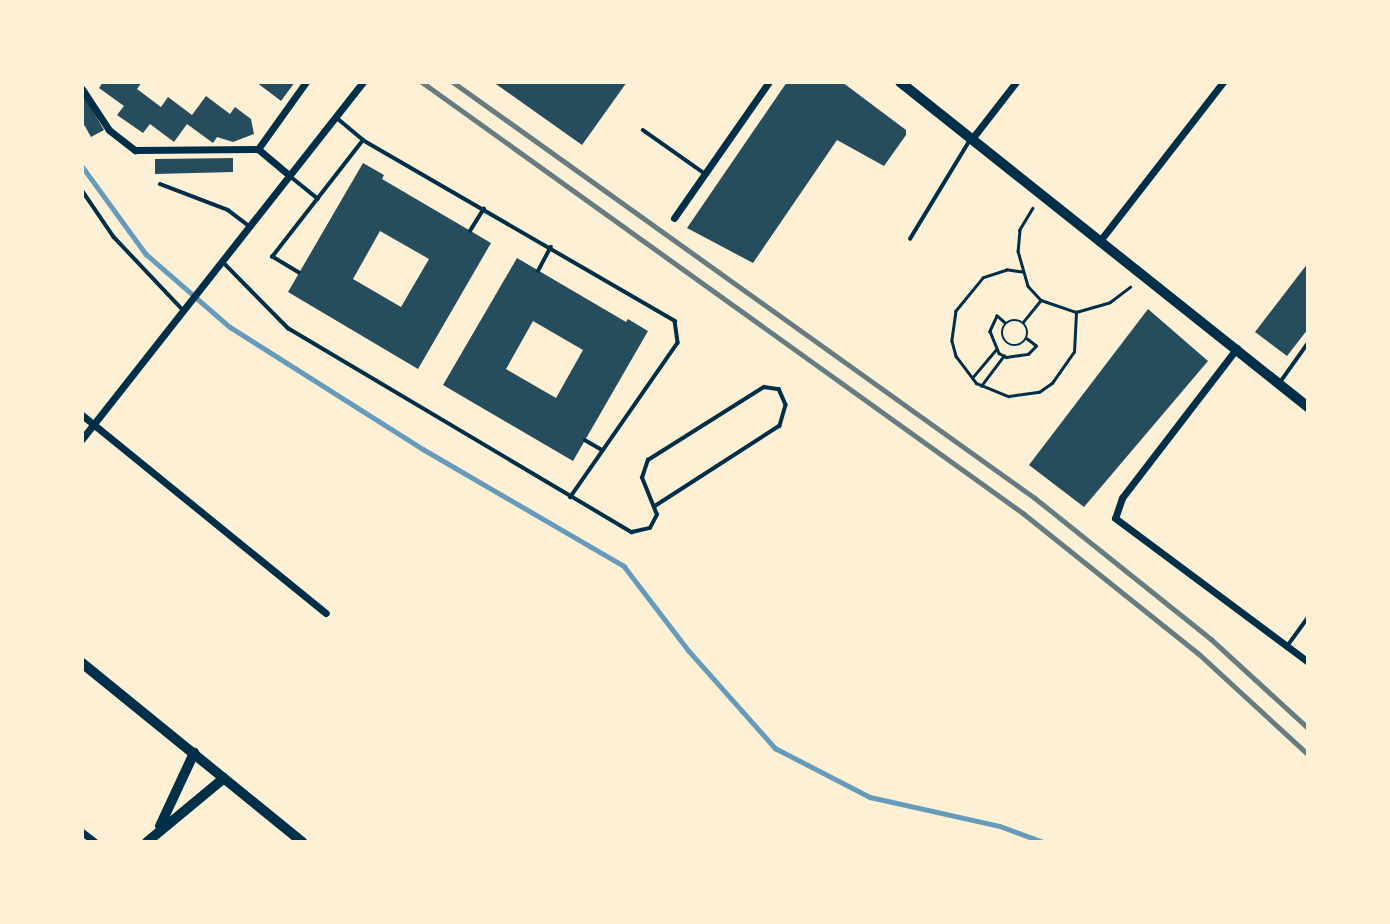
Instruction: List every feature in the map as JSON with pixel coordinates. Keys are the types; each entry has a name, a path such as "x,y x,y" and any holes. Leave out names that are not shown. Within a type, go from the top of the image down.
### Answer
{"main road":[{"path":"900,82 1098,243 1238,347 1307,403"}],"street":[{"path":"258,149 306,82"},
{"path":"82,439 363,82"},
{"path":"674,218 769,82"},
{"path":"970,140 1016,82"},
{"path":"1098,243 1223,82"},
{"path":"82,89 109,130 135,150 258,149 288,174"},
{"path":"1238,347 1122,498 1115,518 1308,662"},
{"path":"82,415 326,612"},
{"path":"82,663 302,842"},
{"path":"160,827 194,753"},
{"path":"147,842 160,827 224,779"},
{"path":"82,832 95,842"}],"lane":[{"path":"336,117 363,140 675,321 678,343 571,497"},
{"path":"643,130 706,174"},
{"path":"299,273 272,257 363,140"},
{"path":"909,239 970,140"},
{"path":"288,174 318,199"},
{"path":"160,184 228,210 249,226"},
{"path":"82,190 114,237 184,309"},
{"path":"470,231 484,209"},
{"path":"538,271 551,247"},
{"path":"222,261 288,328 632,532 650,528 656,506 780,426 786,405 779,389 764,387 648,460 643,484 656,506"},
{"path":"1280,383 1308,343"},
{"path":"585,440 602,450"},
{"path":"1286,646 1308,617"}],"path":[{"path":"1033,208 1020,230 1022,272 1041,300 1076,312 1110,302 1130,287"},
{"path":"1022,272 1007,270 983,278 962,299 952,341 972,378 981,386 1009,396 1039,392 1052,383 1074,352 1076,312"},
{"path":"1023,322 1027,339 1036,346 1028,354 1004,356 990,340 993,321 997,316 1005,323 1023,322 1041,300"},
{"path":"1005,323 1001,332 1006,344 1020,346 1027,339"},
{"path":"972,378 996,349"},
{"path":"981,386 1004,356"}],"building":[{"path":"103,82 142,82 137,89 161,107 168,97 192,115 206,96 230,114 235,107 251,119 254,134 233,142 217,137 213,143 187,124 174,142 150,124 143,133 117,115 124,106 99,88"},
{"path":"256,82 295,82 281,101"},
{"path":"493,82 627,82 582,145"},
{"path":"787,82 842,82 906,130 906,135 884,166 837,140 753,263 687,228"},
{"path":"82,92 104,130 91,137 82,121"},
{"path":"233,158 233,172 155,174 155,159"},
{"path":"363,163 384,175 382,179 491,243 418,369 288,292","holes":["380,231 429,259 401,307 353,279"]},
{"path":"517,258 626,322 628,319 648,331 573,461 443,385","holes":["533,321 583,350 556,398 506,369"]},
{"path":"1308,263 1308,329 1287,356 1255,332"},
{"path":"1148,309 1208,361 1084,507 1029,465"}],"waterway":[{"path":"82,166 146,254 230,327 423,449 624,566 689,651 775,748 870,797 1000,826 1043,842"}],"railway":[{"path":"422,82 1023,513 1198,653 1308,754"},
{"path":"453,82 1035,498 1211,639 1308,728"}]}
